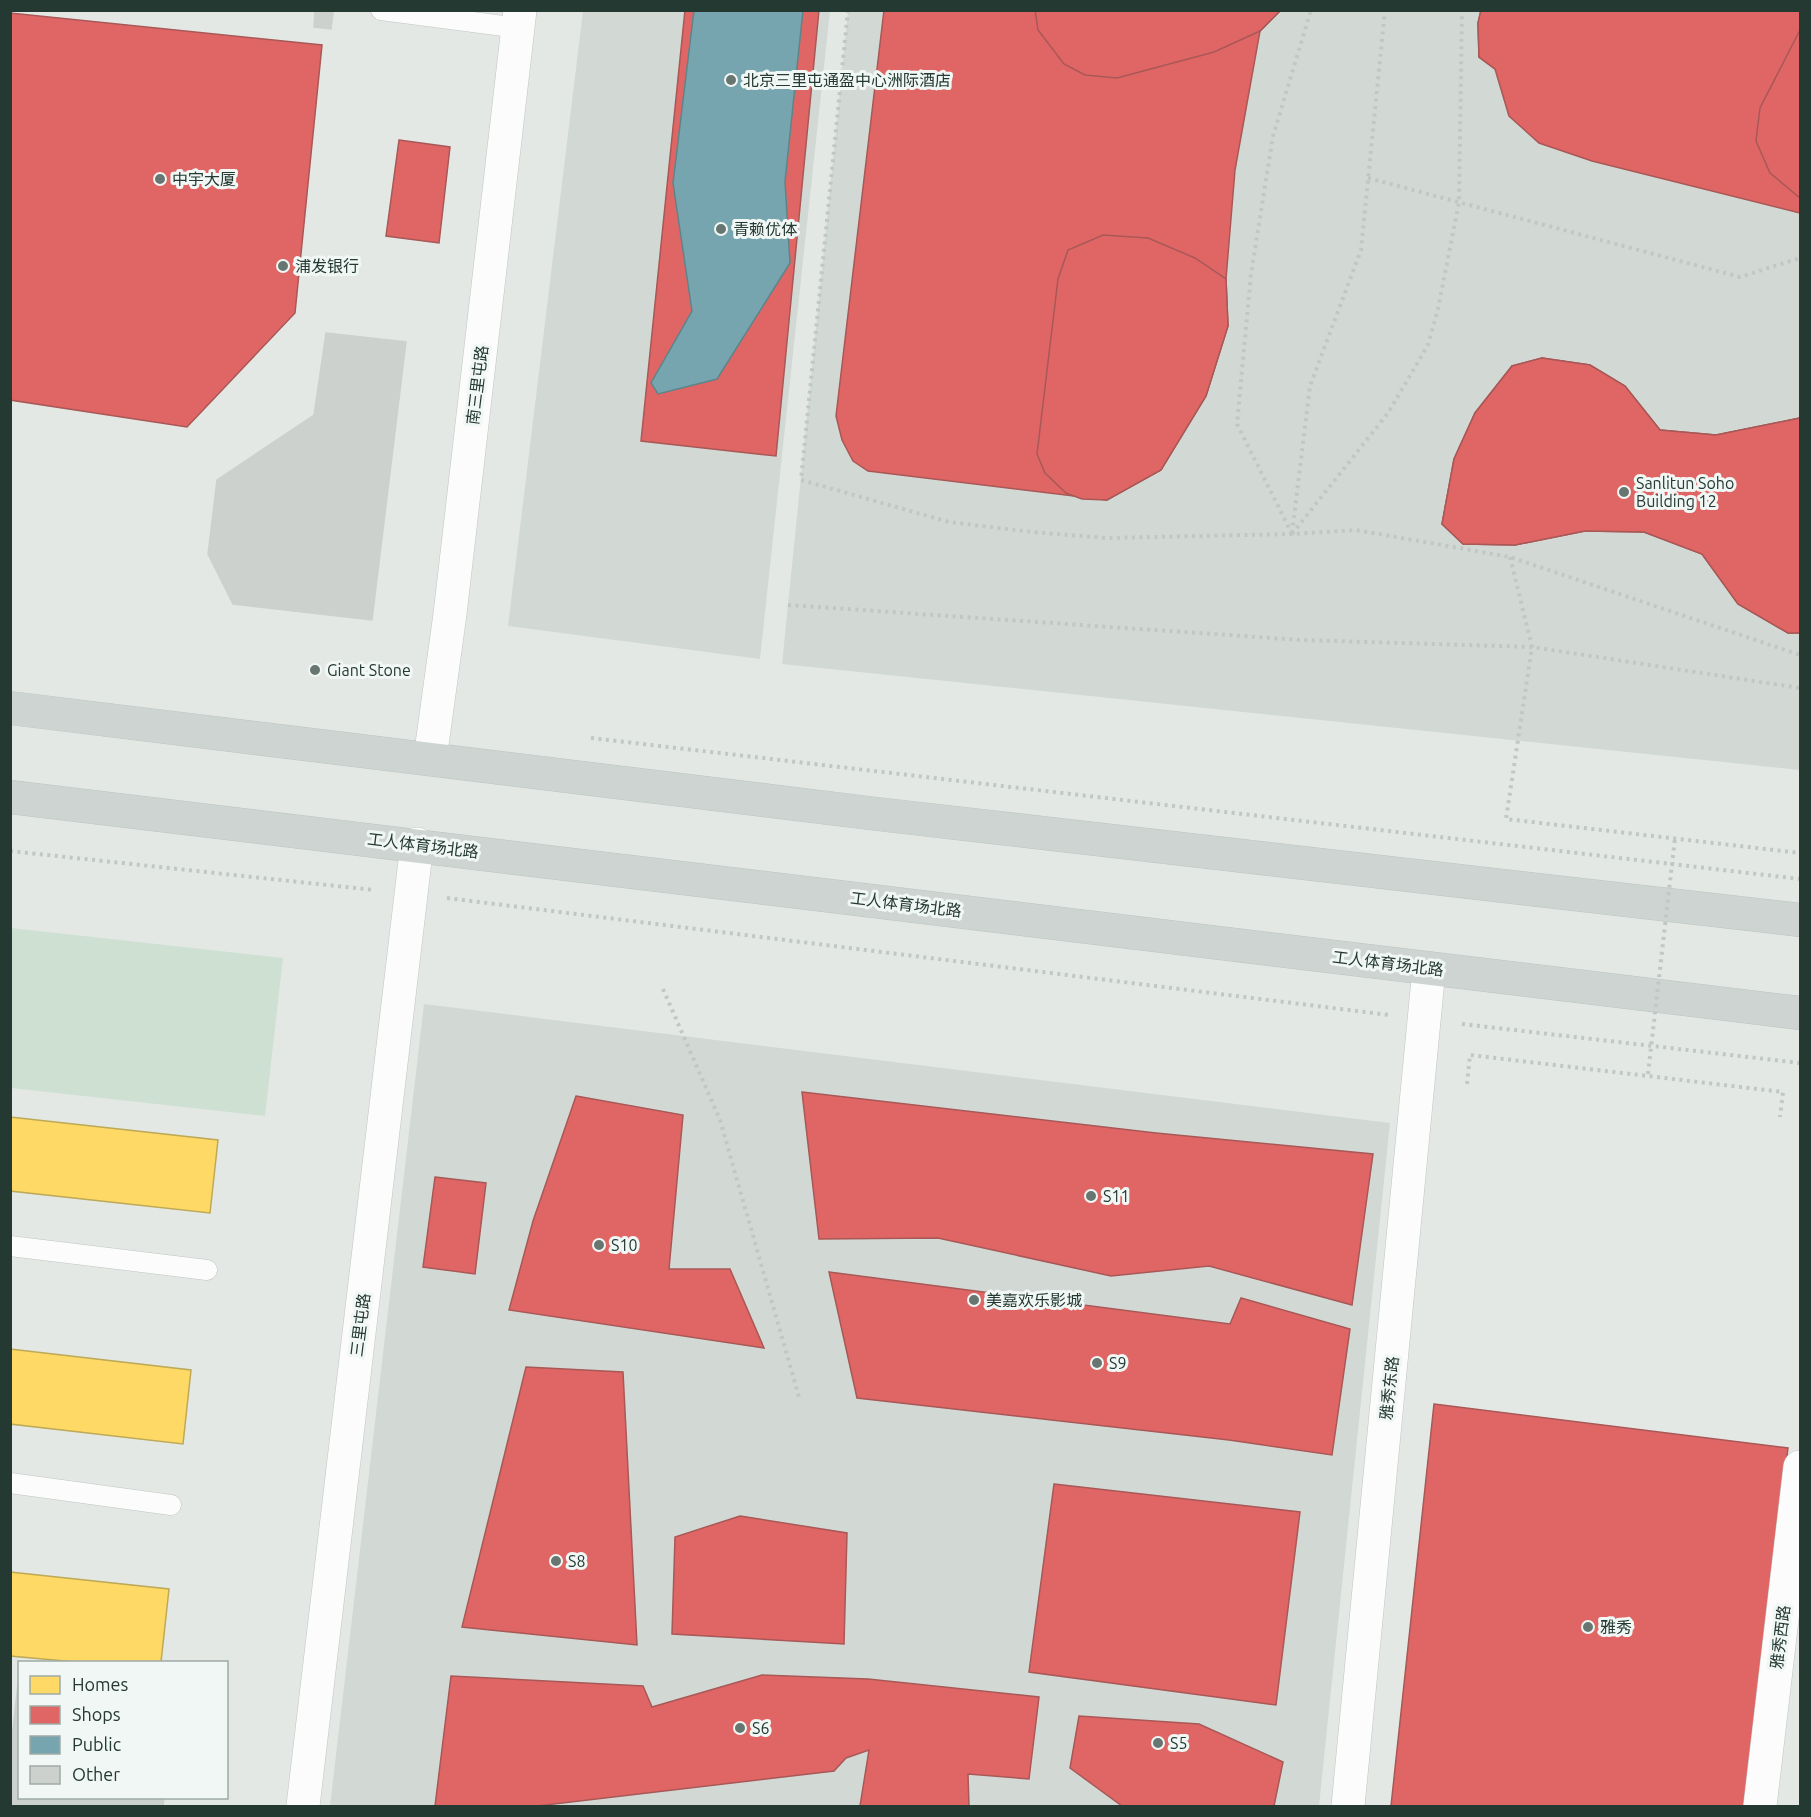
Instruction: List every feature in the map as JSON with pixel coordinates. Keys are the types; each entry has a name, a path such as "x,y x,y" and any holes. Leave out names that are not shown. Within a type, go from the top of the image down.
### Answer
{"main road":[{"path":"10,708 865,813 1800,920"},
{"name":"工人体育场北路","path":"10,798 417,844 1800,1013"}],"street":[{"name":"南三里屯路","path":"430,759 450,614 519,19"},
{"name":"三里屯路","path":"303,1806 417,844"},
{"name":"雅秀东路","path":"1348,1806 1429,969"},
{"name":"雅秀西路","path":"1760,1806 1800,1467"}],"lane":[{"path":"381,10 519,19"},
{"path":"10,1246 207,1270"},
{"path":"10,1483 171,1505"}],"path":[{"path":"848,10 801,480 949,522 1032,532 1106,538 1292,534 1356,530 1510,557 1800,655"},
{"path":"1292,534 1237,424 1251,274 1273,136 1311,10"},
{"path":"1292,534 1310,386 1361,250 1385,10"},
{"path":"1292,534 1388,413 1428,345 1438,309 1459,202 1462,10"},
{"path":"1368,178 1740,277 1800,258"},
{"path":"1510,557 1532,647 1506,819 1800,853"},
{"path":"788,605 1301,640 1532,647 1800,688"},
{"path":"581,737 1800,879"},
{"path":"1648,1074 1675,838"},
{"path":"10,851 410,894 1800,1063"},
{"path":"663,989 720,1120 799,1397"},
{"path":"1467,1084 1470,1055 1648,1074 1783,1092 1780,1118"}],"shaded area":[{"path":"583,11 830,11 760,659 508,626"},
{"path":"848,11 1800,11 1800,770 782,664"},
{"path":"424,1004 1390,1123 1319,1806 330,1806"}],"green space":[{"path":"11,928 283,958 265,1116 11,1088"}],"building: Homes":[{"path":"10,1117 218,1140 210,1213 10,1191"},
{"path":"10,1349 191,1370 183,1444 10,1424"},
{"path":"10,1572 169,1589 161,1661 65,1661 10,1656"}],"building: Shops":[{"path":"685,10 819,10 776,456 641,441"},
{"path":"884,10 1281,10 1260,31 1235,170 1226,279 1228,326 1206,396 1161,470 1107,500 868,471 853,461 842,440 836,416"},
{"path":"1035,10 1281,10 1260,31 1214,52 1117,78 1085,75 1064,64 1038,30"},
{"path":"1481,10 1601,10 1530,64 1495,69 1479,57 1478,23"},
{"path":"1481,10 1800,10 1800,213 1592,161 1539,143 1509,116 1495,69 1479,57 1478,23"},
{"name":"中宇大厦","path":"10,13 322,45 295,313 187,427 10,400"},
{"path":"1800,30 1800,198 1770,173 1756,141 1760,108"},
{"path":"399,140 450,147 439,243 386,236"},
{"path":"1103,235 1148,238 1195,258 1226,279 1228,326 1206,396 1161,470 1107,500 1082,499 1066,493 1045,473 1037,454 1058,279 1068,250"},
{"name":"Sanlitun Soho Building 12","path":"1542,358 1590,365 1625,386 1660,430 1716,435 1800,418 1800,633 1788,633 1738,604 1702,554 1644,532 1585,531 1515,545 1463,544 1442,524 1454,459 1475,413 1512,366"},
{"name":"Sanlitun Soho Building 12","path":"1542,358 1590,365 1625,386 1660,430 1716,435 1800,418 1800,633 1788,633 1738,604 1702,554 1644,532 1585,531 1515,545 1463,544 1442,524 1454,459 1475,413 1512,366"},
{"name":"S11","path":"802,1092 1156,1133 1373,1154 1352,1305 1209,1266 1111,1276 938,1238 819,1239"},
{"name":"S10","path":"576,1096 683,1115 669,1269 730,1269 764,1348 509,1310 533,1221"},
{"path":"435,1177 486,1183 475,1274 423,1267"},
{"name":"S9","path":"829,1272 1230,1324 1241,1298 1350,1329 1332,1455 1229,1440 857,1398"},
{"name":"S8","path":"526,1367 623,1372 637,1645 462,1627"},
{"name":"雅秀","path":"1434,1404 1788,1448 1744,1806 1391,1806"},
{"path":"1054,1484 1300,1512 1276,1705 1029,1672"},
{"path":"740,1516 847,1533 844,1644 672,1634 675,1537"},
{"name":"S6","path":"762,1675 868,1679 1039,1697 1029,1779 968,1774 969,1806 860,1806 869,1750 846,1758 834,1771 537,1806 435,1806 451,1676 643,1686 652,1707"},
{"name":"S5","path":"1079,1716 1199,1724 1283,1762 1274,1806 1122,1806 1070,1768"}],"building: Public":[{"path":"694,10 803,10 785,182 790,263 717,379 658,394 651,383 692,311 673,183"}],"building: Other":[{"path":"315,11 333,13 331,29 314,27"},
{"path":"326,333 406,342 372,620 233,604 208,554 217,480 314,415"},
{"path":"18,1684 18,1799 164,1799 163,1806 10,1806 10,1755"}],"place":[{"name":"北京三里屯通盈中心洲际酒店","path":"731,80"},
{"name":"中宇大厦","path":"160,179"},
{"name":"青赖优体","path":"721,229"},
{"name":"浦发银行","path":"283,266"},
{"name":"Sanlitun Soho Building 12","path":"1624,492"},
{"name":"Giant Stone","path":"315,670"},
{"name":"S11","path":"1091,1196"},
{"name":"S10","path":"599,1245"},
{"name":"美嘉欢乐影城","path":"974,1300"},
{"name":"S9","path":"1097,1363"},
{"name":"S8","path":"556,1561"},
{"name":"雅秀","path":"1588,1627"},
{"name":"S6","path":"740,1728"},
{"name":"S5","path":"1158,1743"}]}
